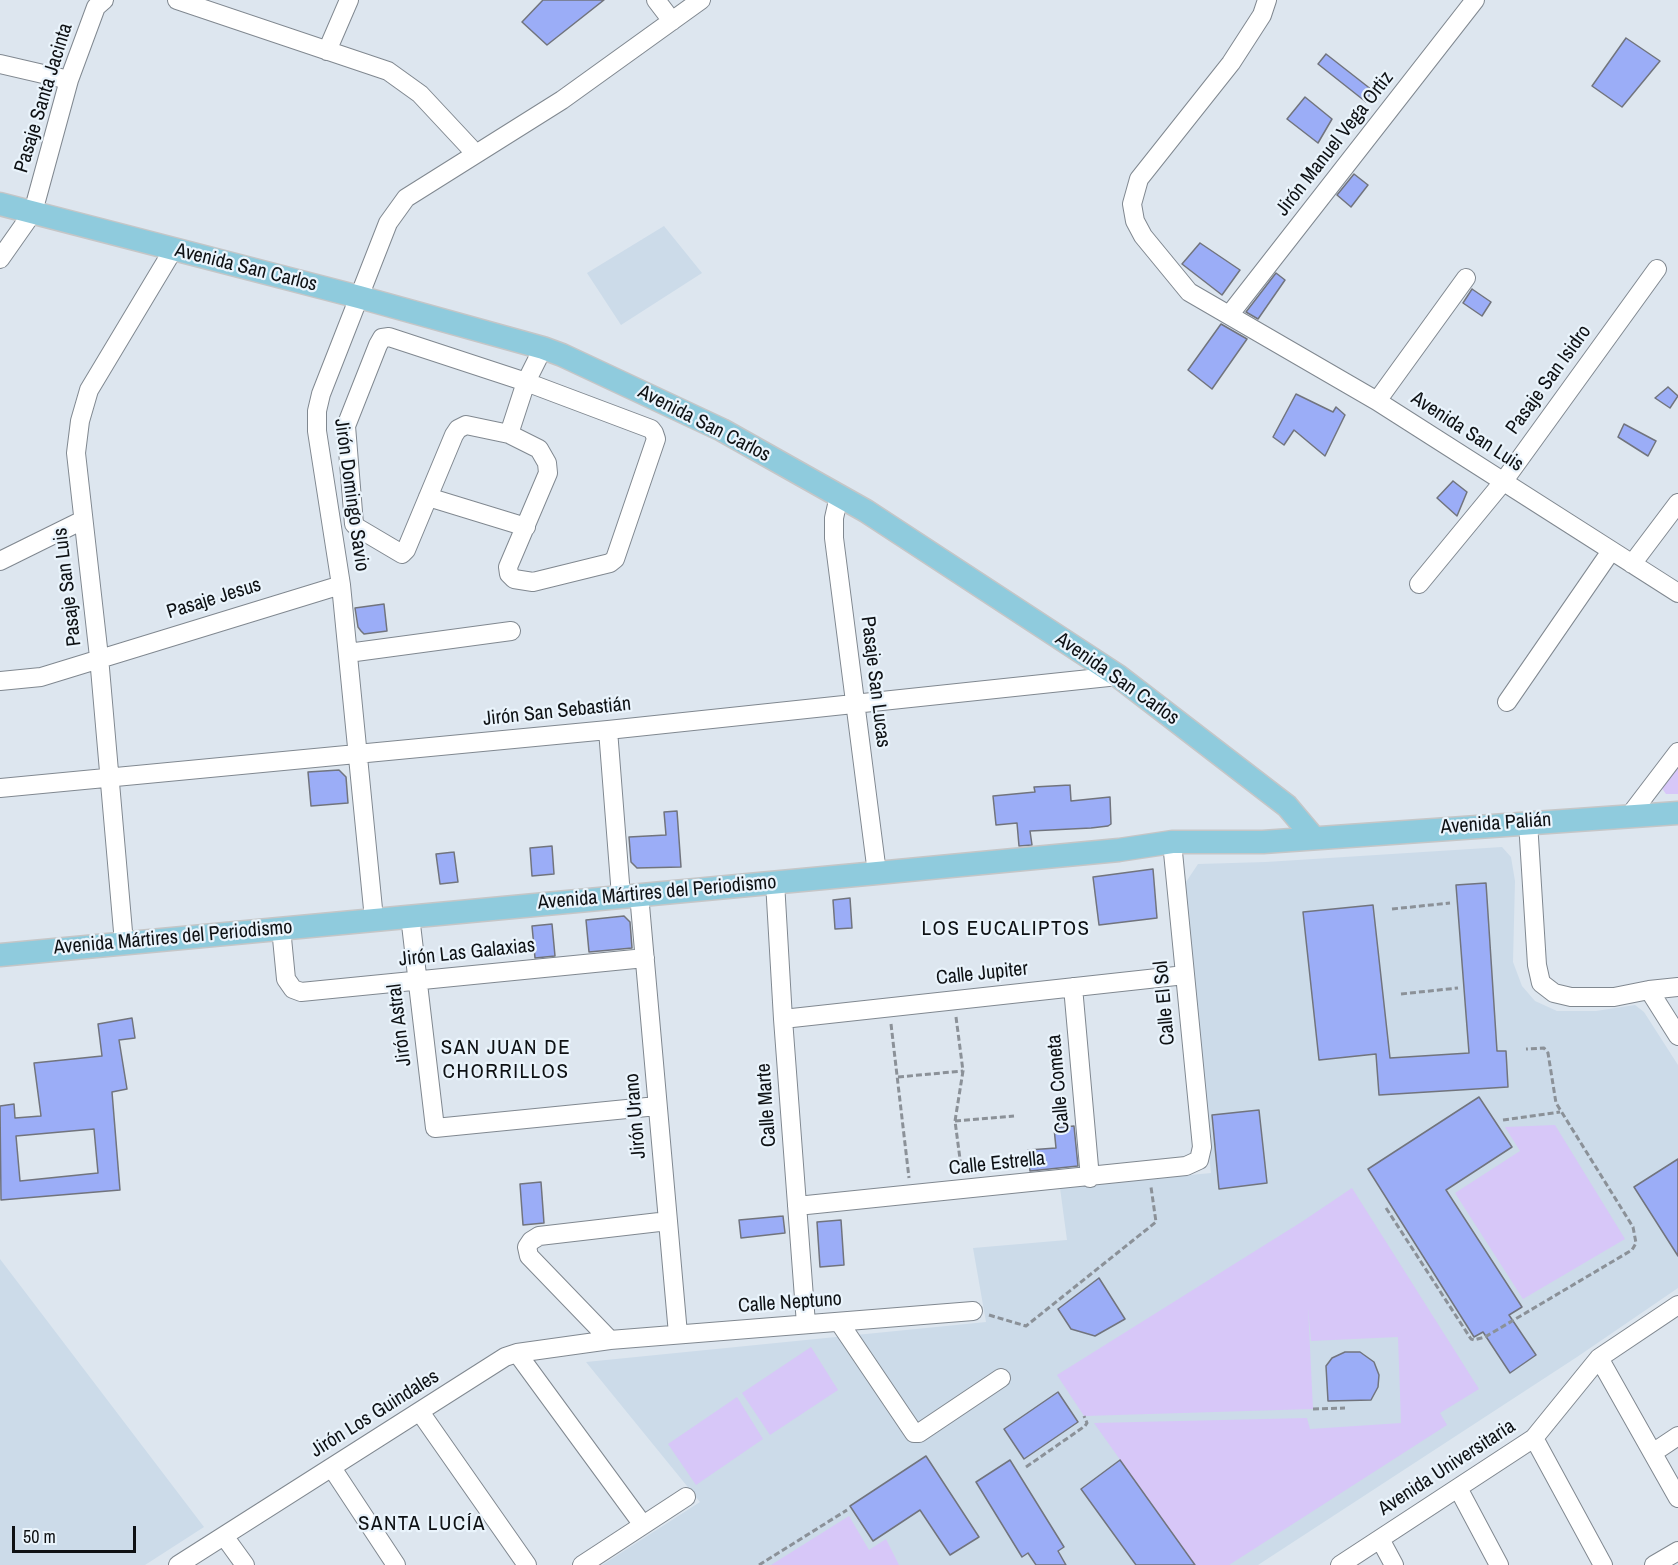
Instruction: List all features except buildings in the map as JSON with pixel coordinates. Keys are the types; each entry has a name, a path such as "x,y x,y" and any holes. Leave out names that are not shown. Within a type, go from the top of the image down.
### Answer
{"main road":[{"name":"Avenida San Carlos","path":"0,204 359,297 543,348 722,430 875,517 1118,676 1287,806 1314,838"},
{"name":"Avenida Palián","path":"1314,838 1678,813"},
{"name":"Avenida Mártires del Periodismo","path":"0,955 1119,850 1172,842 1263,842 1314,838"}],"street":[{"name":"Pasaje Santa Jacinta","path":"0,259 33,212 69,80 96,6 104,0"},
{"path":"177,0 388,71 420,94 476,154"},
{"path":"327,51 349,0"},
{"path":"656,0 672,21"},
{"name":"Jirón Domingo Savio","path":"374,919 341,585 317,431 317,411 321,393 387,223 406,198 562,100 701,0"},
{"name":"Avenida San Luis","path":"1267,0 1262,15 1231,63 1139,179 1132,196 1132,213 1143,236 1189,292 1377,401 1678,593"},
{"name":"Jirón Manuel Vega Ortiz","path":"1230,315 1475,0"},
{"path":"0,64 69,80"},
{"name":"Pasaje San Luis","path":"124,943 99,657 76,453 80,422 89,390 173,250"},
{"name":"Pasaje San Isidro","path":"1419,584 1503,482 1657,269"},
{"path":"1377,401 1466,278"},
{"path":"389,337 526,382 651,429 654,433 656,439 615,559 610,563 533,582 514,579 509,574 508,567 548,472 547,463 539,450 509,435 466,425 458,429 454,435 406,550 402,554 357,528 354,524 346,426 382,338 389,337"},
{"path":"509,435 526,382 543,348"},
{"name":"Pasaje San Lucas","path":"838,495 834,518 834,538 877,873"},
{"path":"428,497 526,527"},
{"path":"1632,564 1678,503"},
{"path":"0,561 83,520"},
{"path":"1507,702 1611,550"},
{"name":"Pasaje Jesus","path":"0,681 41,677 99,657 341,585"},
{"path":"348,653 512,631"},
{"name":"Jirón San Sebastián","path":"0,788 608,730 1118,676"},
{"name":"Jirón Urano","path":"608,730 630,895 645,958 678,1334"},
{"path":"1630,815 1678,752"},
{"path":"1528,822 1537,965 1541,983 1554,993 1571,997 1614,997 1678,987"},
{"name":"Calle El Sol","path":"1172,842 1202,1147 1199,1160"},
{"name":"Calle Marte","path":"776,882 783,1019 806,1324"},
{"name":"Jirón Astral","path":"410,916 435,1128 657,1106"},
{"name":"Jirón Las Galaxias","path":"280,928 286,979 293,989 301,992 645,958"},
{"name":"Calle Jupiter","path":"783,1019 1185,975"},
{"name":"Calle Cometa","path":"1073,987 1090,1178"},
{"path":"1649,990 1678,1036"},
{"name":"Calle Estrella","path":"797,1206 1090,1178 1186,1166 1199,1160"},
{"path":"610,1340 530,1256 527,1247 539,1236 668,1221"},
{"name":"Avenida Universitaria","path":"1340,1565 1534,1438 1599,1358 1678,1305"},
{"name":"Calle Neptuno","path":"610,1340 973,1311"},
{"path":"839,1322 914,1433 919,1433 1000,1378"},
{"name":"Jirón Los Guindales","path":"178,1565 506,1357 517,1353 610,1340"},
{"path":"517,1353 643,1525"},
{"path":"1599,1358 1678,1498"},
{"path":"420,1412 527,1565"},
{"path":"1654,1452 1678,1436"},
{"path":"1534,1438 1603,1565"},
{"path":"332,1468 396,1565"},
{"path":"1458,1488 1499,1565"},
{"path":"582,1565 686,1497"},
{"path":"224,1536 245,1565"},
{"path":"1380,1539 1394,1565"},
{"path":"1654,1565 1678,1551"}],"path":[{"path":"1392,909 1450,903"},
{"path":"1401,994 1458,988"},
{"path":"954,1000 963,1071 956,1121 964,1190"},
{"path":"890,1007 911,1195"},
{"path":"1386,1208 1471,1339 1478,1340 1485,1337 1632,1250 1636,1243 1633,1227 1560,1112 1554,1098 1548,1053 1544,1048 1526,1049"},
{"path":"897,1077 963,1071"},
{"path":"1503,1120 1560,1112"},
{"path":"956,1121 1014,1116"},
{"path":"973,1311 1026,1326 1156,1222 1149,1171"},
{"path":"1313,1409 1346,1408"},
{"path":"1026,1467 1085,1426 1087,1423 1084,1416"},
{"path":"759,1565 847,1510"}],"shaded area":[{"path":"664,226 702,273 621,325 587,273"},
{"path":"1678,764 1678,794 1666,794 1661,787"},
{"path":"1502,847 1511,857 1515,881 1513,962 1522,986 1535,1001 1557,1011 1596,1011 1635,1005 1644,1012 1678,1065 1678,1288 1577,1357 1258,1565 602,1565 700,1502 586,1362 986,1322 973,1248 1067,1240 1060,1188 1211,1173 1182,898 1186,882 1198,864"},
{"path":"1555,1125 1625,1239 1523,1299 1455,1193 1520,1151 1505,1127"},
{"path":"1352,1188 1479,1389 1440,1413 1447,1425 1229,1565 1195,1565 1094,1423 1307,1418 1310,1429 1401,1423 1398,1337 1311,1341 1308,1307 1313,1409 1084,1416 1057,1375"},
{"path":"0,1259 204,1527 145,1565 0,1565"},
{"path":"811,1347 838,1390 770,1435 742,1393"},
{"path":"737,1397 763,1439 696,1485 668,1444"},
{"path":"849,1516 869,1550 886,1539 899,1565 771,1565"}],"district":[{"name":"LOS EUCALIPTOS","path":"1006,929"},
{"name":"SAN JUAN DE CHORRILLOS","path":"506,1060"},
{"name":"SANTA LUCÍA","path":"422,1524"}]}
